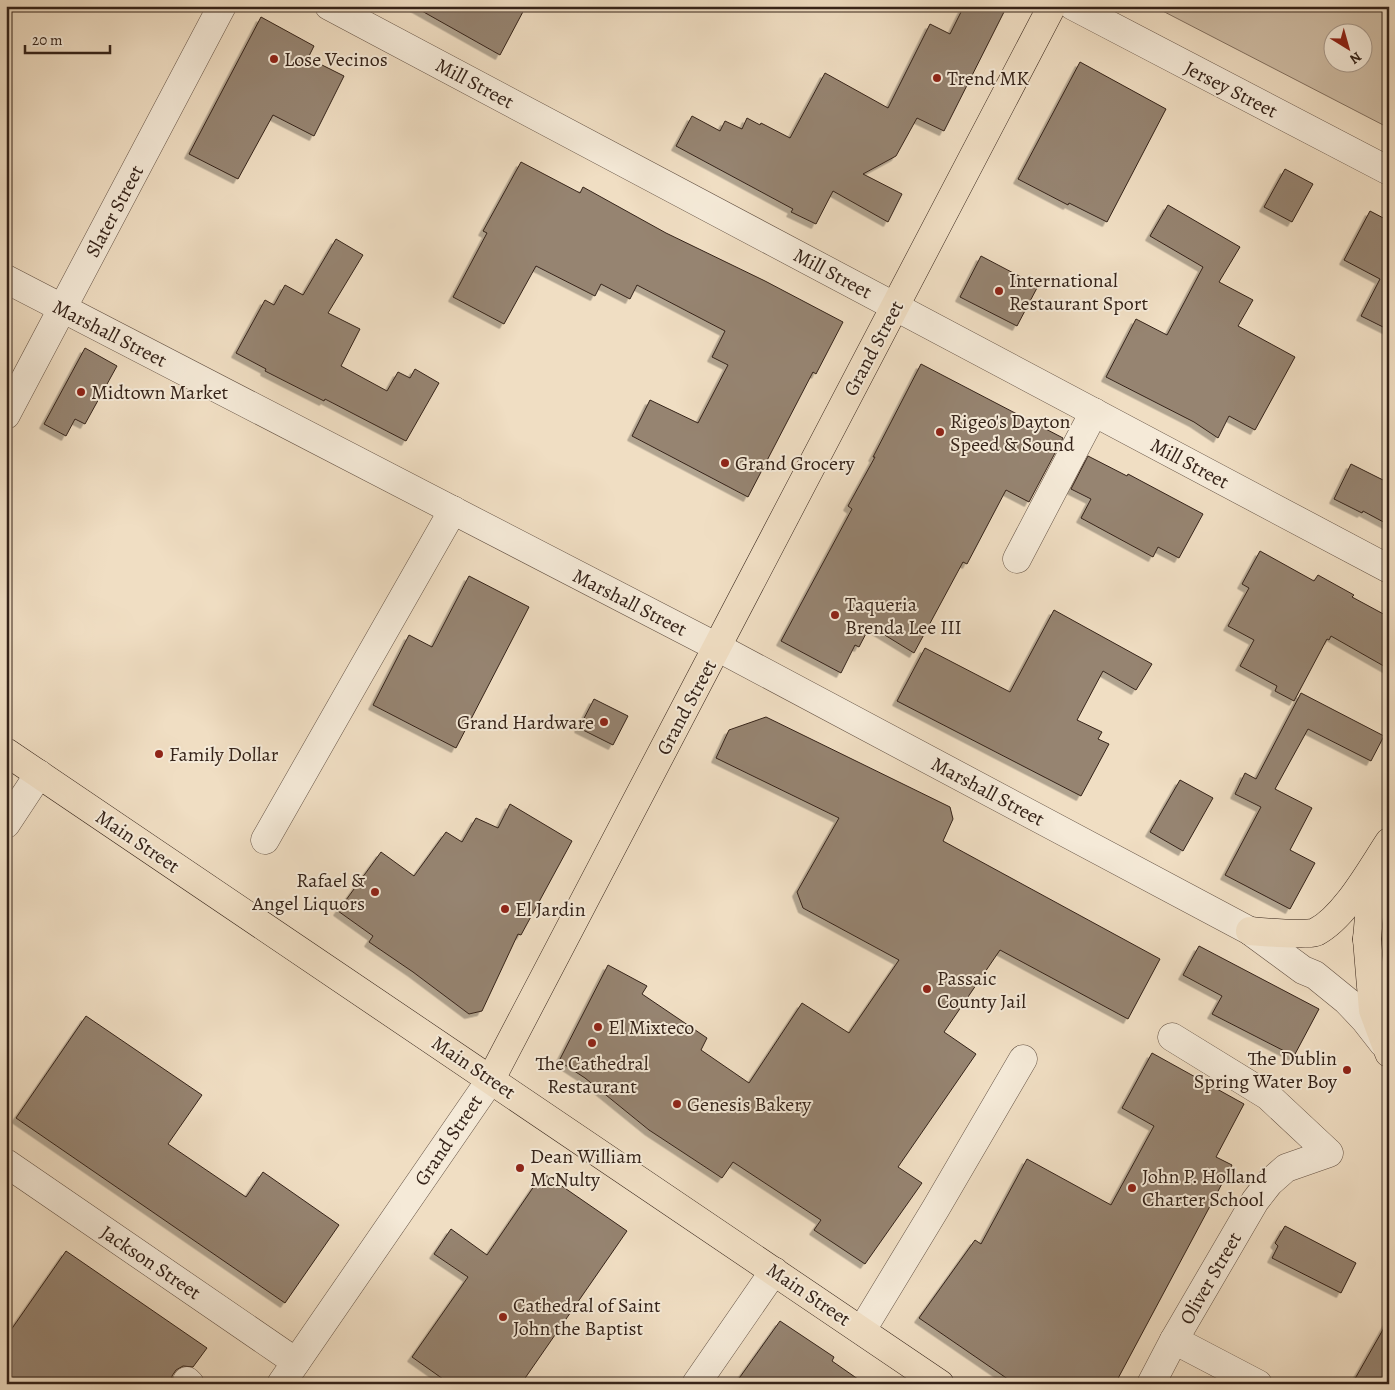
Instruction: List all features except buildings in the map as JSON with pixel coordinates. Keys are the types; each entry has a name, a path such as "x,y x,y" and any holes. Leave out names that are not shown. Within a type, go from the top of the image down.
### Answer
{"main road":[{"name":"Grand Street","path":"491,1078 1052,6"},
{"name":"Main Street","path":"6,752 491,1078 940,1384"},
{"path":"1250,931 1315,933 1346,905 1389,842"},
{"path":"1387,1050 1373,1010 1367,939 1372,898 1378,873 1389,847"}],"street":[{"name":"Slater Street","path":"6,415 222,6"},
{"name":"Mill Street","path":"329,6 1389,569"},
{"name":"Jersey Street","path":"1072,6 1389,171"},
{"name":"Marshall Street","path":"6,279 717,647 1250,931 1303,970 1315,975 1347,1001 1366,1020 1387,1050"},
{"path":"1017,559 1094,412"},
{"path":"265,840 453,510"},
{"path":"6,824 39,774"},
{"name":"Oliver Street","path":"1151,1384 1174,1340 1255,1201 1269,1183 1286,1168 1329,1153 1268,1096 1172,1038"},
{"path":"862,1330 1023,1059"},
{"name":"Grand Street","path":"281,1384 491,1078"},
{"name":"Jackson Street","path":"6,1162 296,1362"},
{"path":"696,1384 774,1271"},
{"path":"1174,1340 1258,1384"}],"shaded area":[{"path":"1153,6 1376,6 1389,18 1389,128"}],"place":[{"name":"Lose Vecinos","path":"274,59"},
{"name":"Trend MK","path":"937,78"},
{"name":"International Restaurant Sport","path":"999,291"},
{"name":"Midtown Market","path":"81,392"},
{"name":"Rigeo's Dayton Speed & Sound","path":"940,432"},
{"name":"Grand Grocery","path":"725,463"},
{"name":"Taqueria Brenda Lee III","path":"835,615"},
{"name":"Grand Hardware","path":"604,722"},
{"name":"Family Dollar","path":"159,754"},
{"name":"Rafael & Angel Liquors","path":"375,892"},
{"name":"El Jardin","path":"505,909"},
{"name":"Passaic County Jail","path":"927,989"},
{"name":"El Mixteco","path":"598,1027"},
{"name":"The Cathedral Restaurant","path":"592,1043"},
{"name":"The Dublin Spring Water Boy","path":"1347,1070"},
{"name":"Genesis Bakery","path":"677,1104"},
{"name":"Dean William McNulty","path":"520,1168"},
{"name":"John P. Holland Charter School","path":"1132,1188"},
{"name":"Cathedral of Saint John the Baptist","path":"503,1317"}]}
